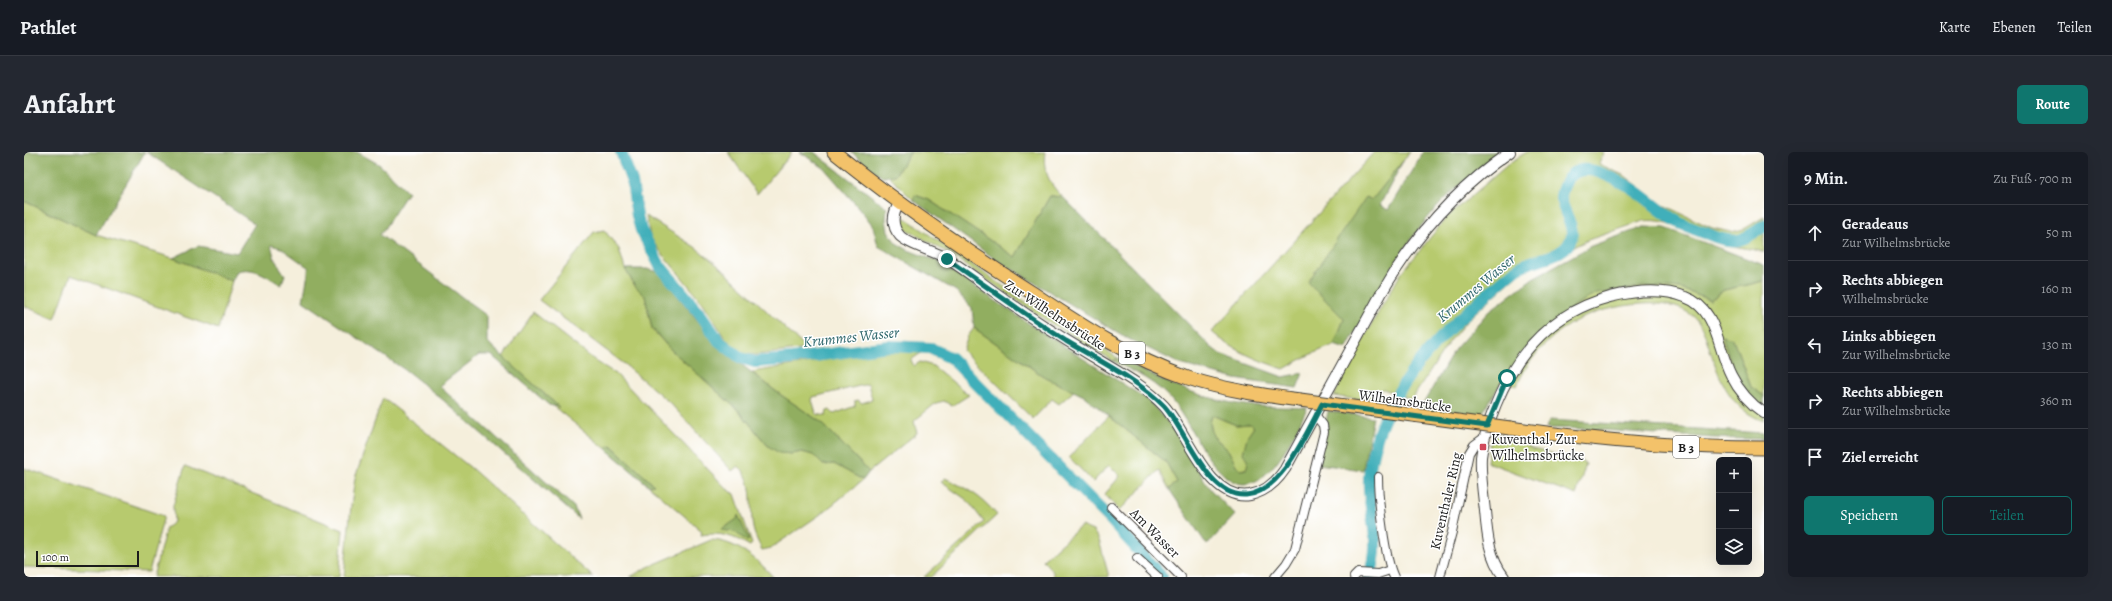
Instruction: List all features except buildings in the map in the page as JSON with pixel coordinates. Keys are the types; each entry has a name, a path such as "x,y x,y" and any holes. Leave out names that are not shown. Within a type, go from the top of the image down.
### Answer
{"main road":[{"name":"B 3","path":"834,152 900,203 979,259 1062,313 1135,355 1169,371 1207,384 1300,400 1640,444 1764,448"}],"street":[{"name":"Zur Wilhelmsbrücke","path":"900,203 894,213 894,222 896,231 903,238 947,259 1031,318 1149,393 1170,415 1216,483 1227,492 1240,495 1254,494 1275,482 1285,469 1316,416 1381,294 1408,250 1446,205 1483,172 1510,152"},
{"path":"1504,577 1494,559 1489,544 1481,471 1487,426 1505,382 1522,356 1538,337 1566,315 1580,307 1623,294 1656,292 1685,296 1703,308 1713,325 1726,363 1738,388 1747,400 1764,413"},
{"name":"Wilhelmsbrücke","path":"1322,404 1487,426"},
{"path":"1275,577 1289,560 1295,549 1309,499 1324,432 1323,425 1316,416"},
{"name":"Kuventhaler Ring","path":"1440,577 1452,532 1469,453 1474,445 1485,437"},
{"path":"1354,577 1358,573 1363,572 1378,574 1392,573 1378,477"},
{"name":"Am Wasser","path":"1111,507 1181,577"},
{"path":"1137,558 1158,577"}],"green space":[{"path":"24,152 145,152 96,235 24,201"},
{"path":"146,152 357,152 380,165 408,192 380,235 487,316 487,342 559,407 549,405 491,355 479,355 439,386 574,507 579,519 443,400 408,372 303,301 309,268 281,248 271,245 275,260 285,275 281,285 271,278 249,270 237,271 232,281 173,258 198,246 237,253 255,224"},
{"path":"728,152 792,152 757,194"},
{"path":"800,152 814,152 887,208 886,219 888,231 896,243 908,250 937,261 1037,329 1148,400 1172,427 1210,489 1235,515 1207,545 1169,489 1177,482 1166,462 1084,396 1046,378 974,328 972,308 956,291 878,246 873,226 864,214 824,168"},
{"path":"851,152 911,152 895,175 882,177"},
{"path":"911,152 1045,152 1044,158 1048,177 1054,188 1063,197 1050,196 1015,257 929,200 915,195 913,200 889,176 895,175"},
{"path":"1374,152 1410,152 1372,201 1367,197 1344,319 1334,345 1309,355 1284,369 1237,350 1212,332"},
{"path":"1423,152 1502,152 1457,188 1428,217 1390,272 1346,349 1334,345 1344,319 1308,282 1366,197 1372,200 1403,161 1380,205 1388,210"},
{"path":"1527,152 1604,152 1599,164 1625,176 1663,205 1712,228 1731,232 1744,229 1764,217 1764,252 1736,247 1664,222 1643,221 1588,240 1521,272 1468,319 1450,341 1412,399 1383,389 1366,401 1334,396 1355,353 1400,275 1446,218 1512,161"},
{"path":"915,195 929,200 1015,257 1050,196 1063,197 1211,347 1220,354 1283,377 1303,373 1297,388 1235,379 1180,364 1127,338 995,259 913,200"},
{"path":"24,201 96,235 173,258 232,281 218,329 71,275 55,319 24,306"},
{"path":"901,215 1023,300 1118,358 1113,361 1046,320 948,253 902,227"},
{"path":"646,216 695,247 721,268 807,349 755,355 743,354 726,339 703,303 656,246 650,236"},
{"path":"1644,227 1665,228 1764,265 1764,281 1724,290 1710,300 1681,289 1647,286 1596,294 1575,305 1503,380 1479,418 1419,411 1455,349 1489,311 1533,278 1591,246"},
{"path":"604,230 619,249 625,269 635,286 645,296 652,329 669,348 740,412 768,446 792,454 802,452 813,455 823,465 834,464 863,480 821,514 771,548 762,550 752,524 750,488 744,472 738,466 732,471 670,403 623,363 539,300 594,232"},
{"path":"625,269 647,269 659,272 719,347 778,393 822,423 869,472 863,480 834,464 823,465 813,455 802,452 792,454 779,453 768,446 740,412 669,348 652,328 645,296 635,286"},
{"path":"1764,281 1764,396 1751,387 1733,339 1722,336 1733,370 1764,407 1764,421 1743,409 1728,393 1718,372 1700,324 1694,317 1682,309 1667,305 1633,305 1598,312 1583,318 1570,324 1546,343 1526,368 1517,386 1503,380 1575,305 1596,294 1647,286 1681,289 1710,300 1724,290"},
{"path":"533,312 597,362 616,374 727,489 735,494 752,544 750,546 727,536 715,534 701,535 702,531 649,486 653,485 611,445 605,448 553,406 559,407 503,357"},
{"path":"974,328 1046,378 1074,391 1059,404 1052,399 1033,419 963,351 968,336"},
{"path":"1722,336 1733,339 1751,387 1764,396 1764,407 1755,401 1742,385 1732,366"},
{"path":"914,351 921,353 911,360 914,366 920,362 933,366 969,395 952,406 944,401 936,403 914,421 917,433 869,472 822,423 778,393 752,372 872,352","holes":["868,384 872,399 862,403 858,400 855,401 855,406 834,414 830,410 827,411 826,416 816,414 812,400 813,397"]},
{"path":"1118,358 1179,387 1211,398 1253,406 1307,408 1285,449 1275,464 1264,476 1251,483 1238,483 1224,475 1209,459 1179,411 1167,395 1146,378 1113,361","holes":["1212,415 1236,425 1250,424 1254,427 1247,437 1243,453 1246,457 1247,467 1246,469 1241,470 1237,467 1228,450 1213,436 1210,423"]},
{"path":"383,398 471,468 593,577 344,577 355,478"},
{"path":"1328,411 1373,417 1363,470 1318,464"},
{"path":"1212,415 1236,425 1250,424 1254,427 1249,435 1246,446 1248,464 1246,469 1241,470 1237,467 1228,450 1213,436 1210,423"},
{"path":"1109,416 1166,462 1177,482 1169,489 1159,470 1119,511 1105,494 1120,476 1109,465 1093,482 1069,457"},
{"path":"1549,420 1764,433 1764,439 1709,438 1601,430 1546,428"},
{"path":"1495,434 1508,435 1532,449 1581,460 1586,464 1576,495 1487,462 1490,444"},
{"path":"611,445 654,485 649,486 605,448"},
{"path":"185,466 343,530 339,577 153,577 166,528 174,522 173,506"},
{"path":"24,468 164,516 149,572 24,567"},
{"path":"945,478 974,494 997,515 931,577 924,577 984,522 967,500 941,482"},
{"path":"738,515 749,540 747,541 735,532 721,530 737,519"},
{"path":"1081,526 1093,531 1099,540 1109,577 1053,577 1053,572 1043,560"},
{"path":"711,540 720,541 737,547 753,558 773,577 630,577 648,567"}],"waterway":[{"name":"Krummes Wasser","path":"621,152 632,182 637,216 641,230 660,266 699,312 719,341 741,358 755,362 792,359 889,346 930,348 951,358 1110,519 1162,577"},
{"name":"Krummes Wasser","path":"1369,577 1375,549 1369,482 1370,468 1376,442 1385,418 1397,394 1428,351 1466,313 1518,268 1554,255 1564,249 1569,243 1572,237 1572,231 1561,199 1564,186 1572,175 1579,171 1587,170 1604,174 1635,190 1665,214 1678,222 1715,237 1739,240 1764,226"}],"place":[{"name":"Kuventhal, Zur Wilhelmsbrücke","path":"1483,447"}],"route":[{"path":"947,259 1064,339 1157,399 1170,415 1216,483 1227,492 1234,494 1254,494 1260,492 1275,482 1285,469 1322,404 1487,426 1507,378"}]}
